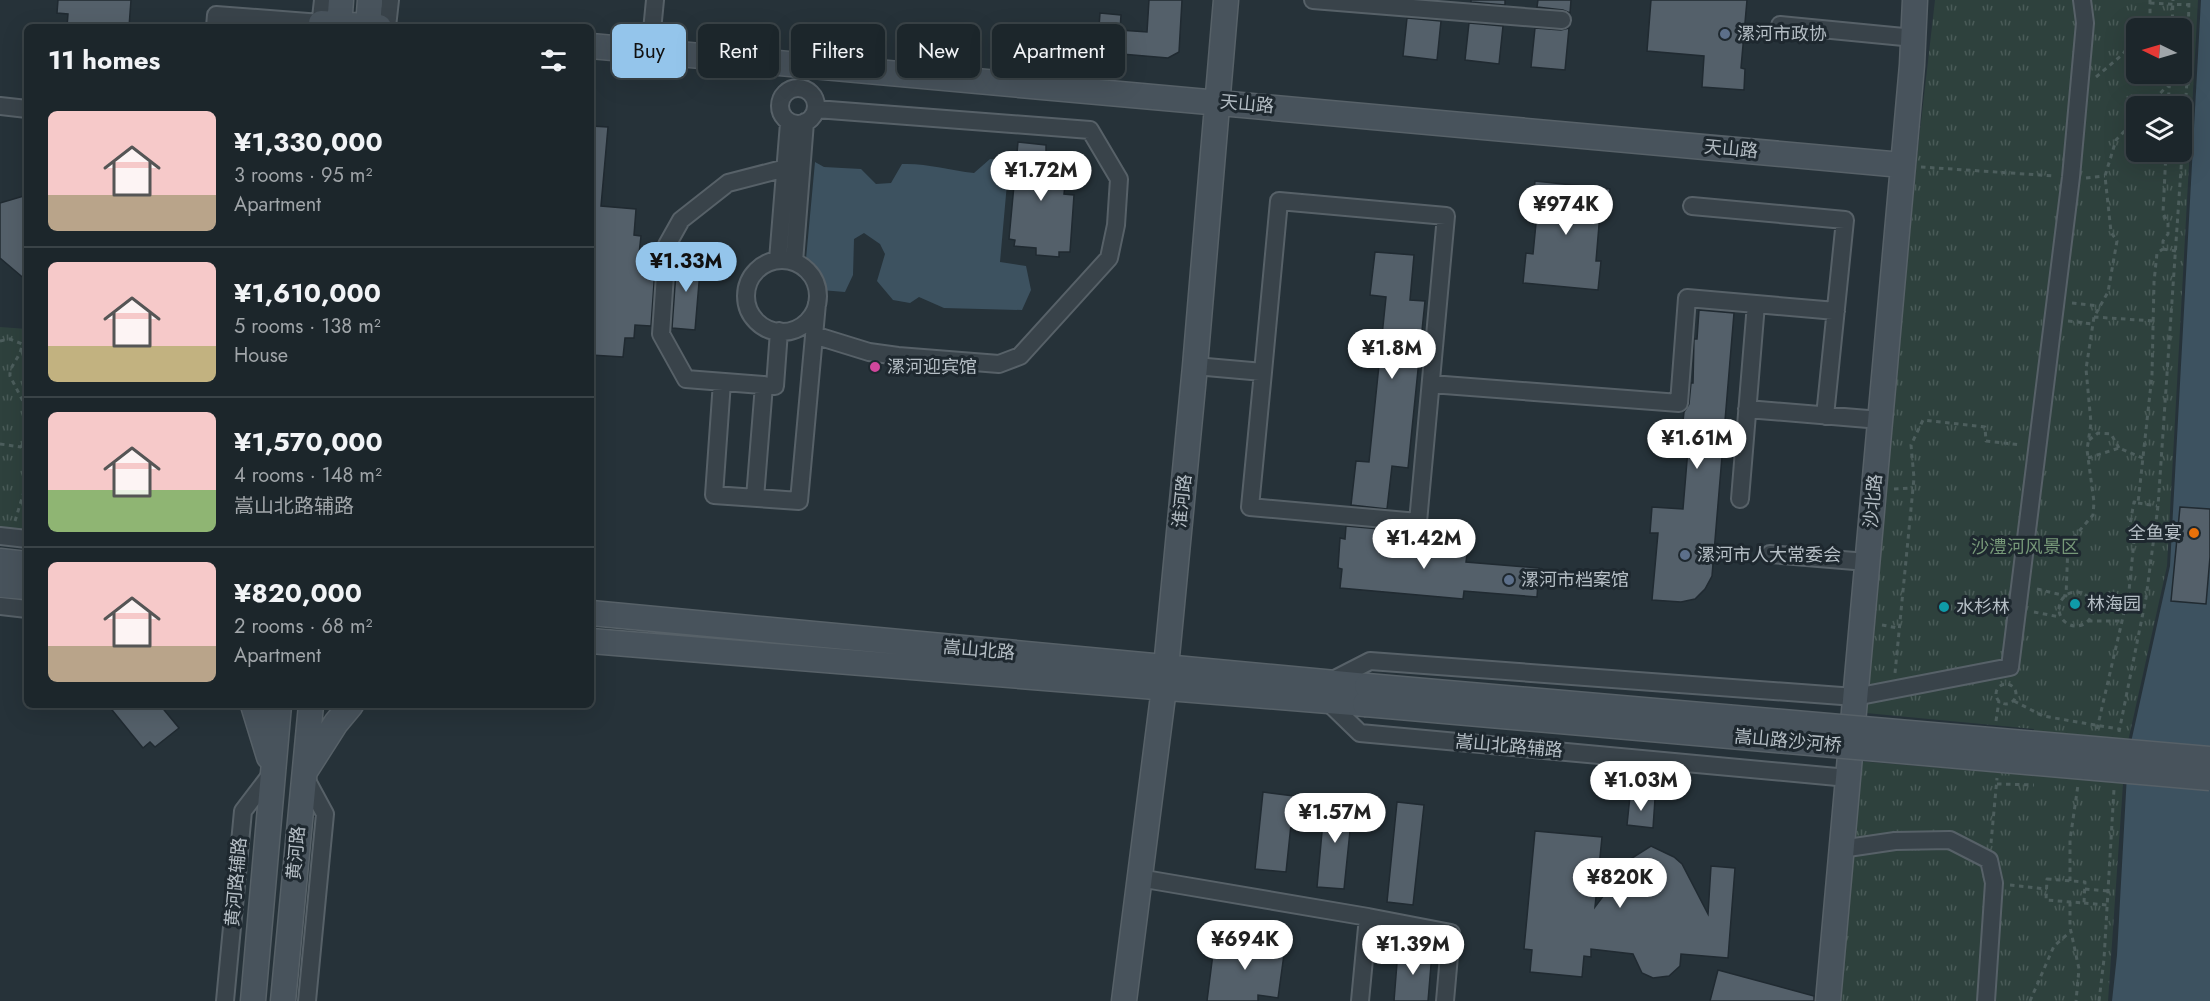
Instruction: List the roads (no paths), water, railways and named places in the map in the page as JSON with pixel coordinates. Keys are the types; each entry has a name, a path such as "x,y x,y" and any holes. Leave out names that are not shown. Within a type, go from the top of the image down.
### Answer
{"main road":[{"path":"341,0 328,20 351,24"},
{"path":"368,24 370,0"},
{"name":"淮河路","path":"1124,1001 1165,678 1196,366 1226,0"},
{"name":"沙北路","path":"1828,1001 1914,38 1915,0"},
{"name":"天山路","path":"594,46 612,48"},
{"name":"天山路","path":"686,57 791,75"},
{"name":"天山路","path":"830,78 1218,102 1902,165"},
{"path":"0,561 24,564"},
{"path":"0,585 24,587"},
{"name":"嵩山北路","path":"594,613 1165,678"},
{"name":"嵩山北路","path":"594,641 1165,678 1366,695"},
{"name":"嵩山路沙河桥","path":"1366,695 2210,759"},
{"name":"嵩山路沙河桥","path":"1366,695 2210,778"},
{"path":"255,708 273,772"},
{"name":"黄河路","path":"253,1001 279,708"},
{"name":"黄河路","path":"283,1001 311,708"},
{"path":"304,775 336,723 348,708"}],"street":[{"path":"387,24 390,0"},
{"path":"653,24 655,0"},
{"path":"1313,0 1562,20"},
{"path":"1327,692 1370,661 1855,698 2010,667 2071,177 2085,23 2082,0"},
{"path":"216,14 328,20"},
{"path":"1780,25 1914,38"},
{"path":"796,78 781,97 779,107 782,116 1090,130 1119,179 1116,225 1109,258 1020,356 999,364 898,356 869,352 814,335"},
{"path":"786,261 786,168 813,95 799,78"},
{"path":"0,106 24,109"},
{"path":"786,261 804,118"},
{"path":"779,331 775,386 686,379 661,334 667,245 681,220 728,183 786,168"},
{"path":"1279,201 1446,216 1418,522 1250,507 1263,372 1279,201"},
{"path":"1692,206 1845,220 1825,416"},
{"path":"722,382 714,495 799,501 817,303 816,283 811,274 786,261 760,267 749,282 747,301 754,318 770,329 789,331 807,321 817,303"},
{"path":"1431,384 1679,403 1688,298 1836,310"},
{"path":"1740,499 1756,304"},
{"path":"1196,366 1263,372"},
{"path":"755,498 764,385"},
{"path":"1747,409 1880,420"},
{"path":"1770,554 1867,562"},
{"path":"0,606 24,609"},
{"name":"嵩山北路辅路","path":"1327,692 1360,733 1848,778"},
{"name":"黄河路辅路","path":"225,1001 243,811 273,772"},
{"path":"304,775 324,813 307,1001"},
{"path":"1841,849 1895,841 1950,840 1989,860 1994,883 1986,1001"},
{"path":"1139,878 1451,933 1445,1001"},
{"path":"1360,1001 1368,917"}],"water":[{"path":"2201,0 2210,0 2210,1001 2112,1001 2117,955 2128,756 2170,566"},
{"path":"990,159 1009,161 1000,262 1026,266 1031,290 1022,310 944,308 919,297 910,303 893,300 877,281 885,254 880,244 864,233 854,239 853,275 845,292 821,290 816,271 806,259 815,162 824,167 861,169 876,184 891,183 902,164 974,173"}],"place":[{"name":"漯河市政协","path":"1725,34"},
{"name":"漯河迎宾馆","path":"875,367"},
{"name":"全鱼宴","path":"2194,533"},
{"name":"漯河市人大常委会","path":"1685,555"},
{"name":"漯河市档案馆","path":"1509,580"},
{"name":"林海园","path":"2075,604"},
{"name":"水杉林","path":"1944,607"}],"park label":[{"name":"沙澧河风景区","path":"2025,547"}]}
